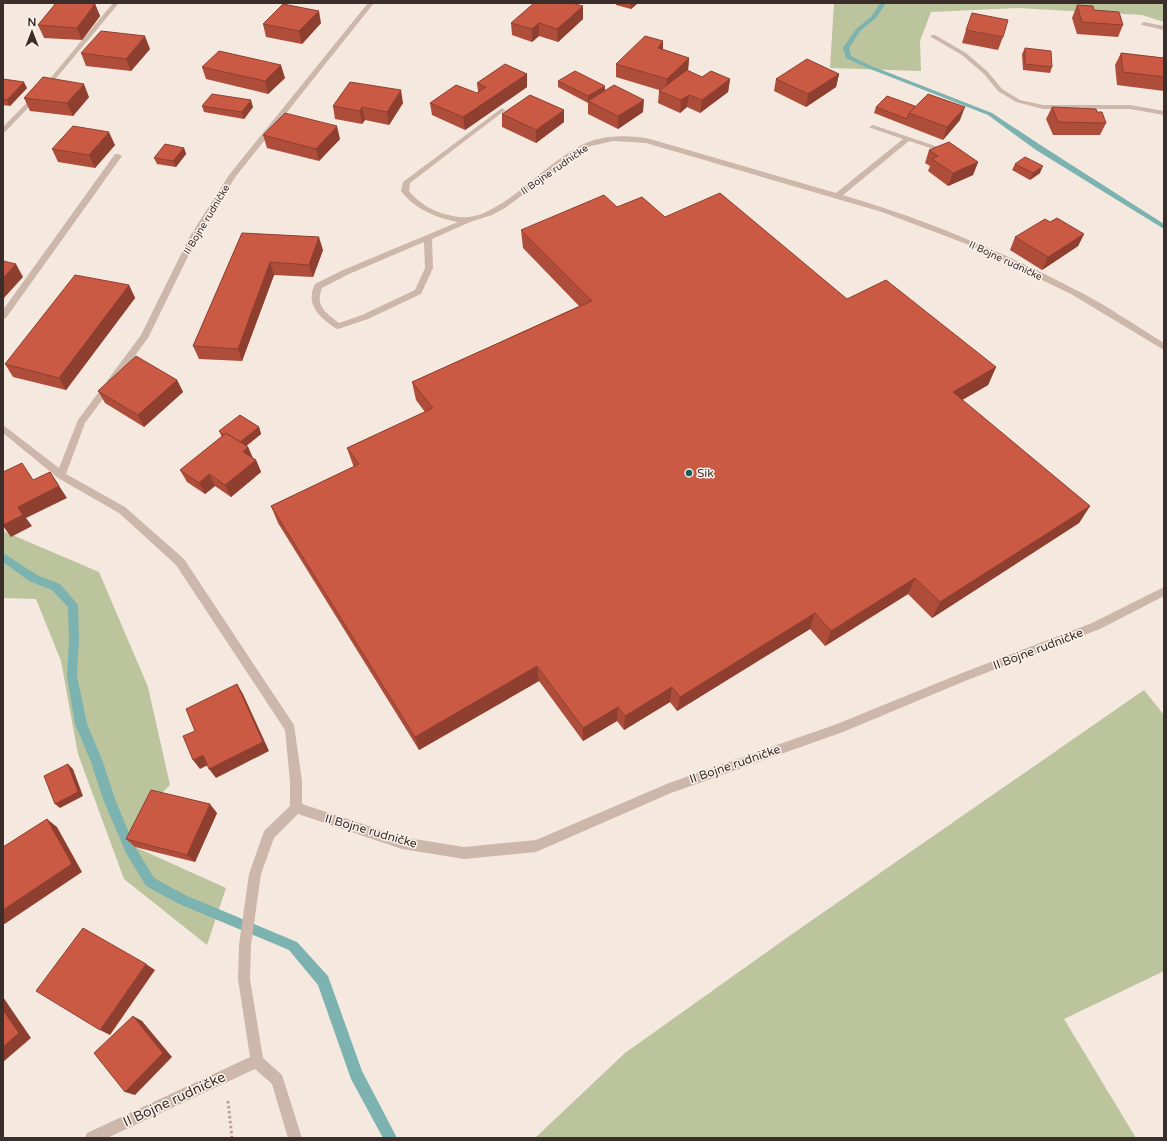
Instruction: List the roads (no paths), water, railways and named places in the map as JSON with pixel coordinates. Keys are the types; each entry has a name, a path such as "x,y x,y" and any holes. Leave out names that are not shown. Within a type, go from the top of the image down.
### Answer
{"street":[{"path":"3,131 51,81 116,3"},
{"name":"II Bojne rudničke","path":"61,475 81,422 145,336 194,236 233,175 371,3"},
{"path":"1144,24 1164,28"},
{"path":"933,36 964,54 986,73 1000,90 1018,101 1044,107 1130,108 1164,113"},
{"name":"II Bojne rudničke","path":"502,110 407,182 406,191 410,198 434,212 449,218 468,221 485,216 502,206 576,152 592,143 611,139 648,141 884,210 972,243 1074,292 1164,347"},
{"path":"873,127 954,153"},
{"path":"838,196 908,139"},
{"path":"3,316 118,156"},
{"path":"428,237 429,268 418,292 365,317 338,326 318,309 315,299 318,286 346,272 428,237 468,221"},
{"path":"3,428 61,475 122,510 180,562 290,730 296,782 296,808 269,834 255,874 246,945 244,979 257,1061 277,1080 295,1138"},
{"name":"II Bojne rudničke","path":"296,808 402,843 464,853 536,846 668,788 839,728 961,678 1096,626 1164,591"},
{"name":"II Bojne rudničke","path":"92,1138 257,1061"}],"waterway":[{"path":"883,3 874,17 858,30 846,48 848,57 867,66 990,114 1039,148 1164,227"},
{"path":"3,557 33,578 56,587 73,605 74,640 72,676 81,724 97,762 109,799 130,849 150,882 181,899 293,946 323,981 356,1074 390,1138"}],"place":[{"name":"Sik","path":"689,473"}]}
